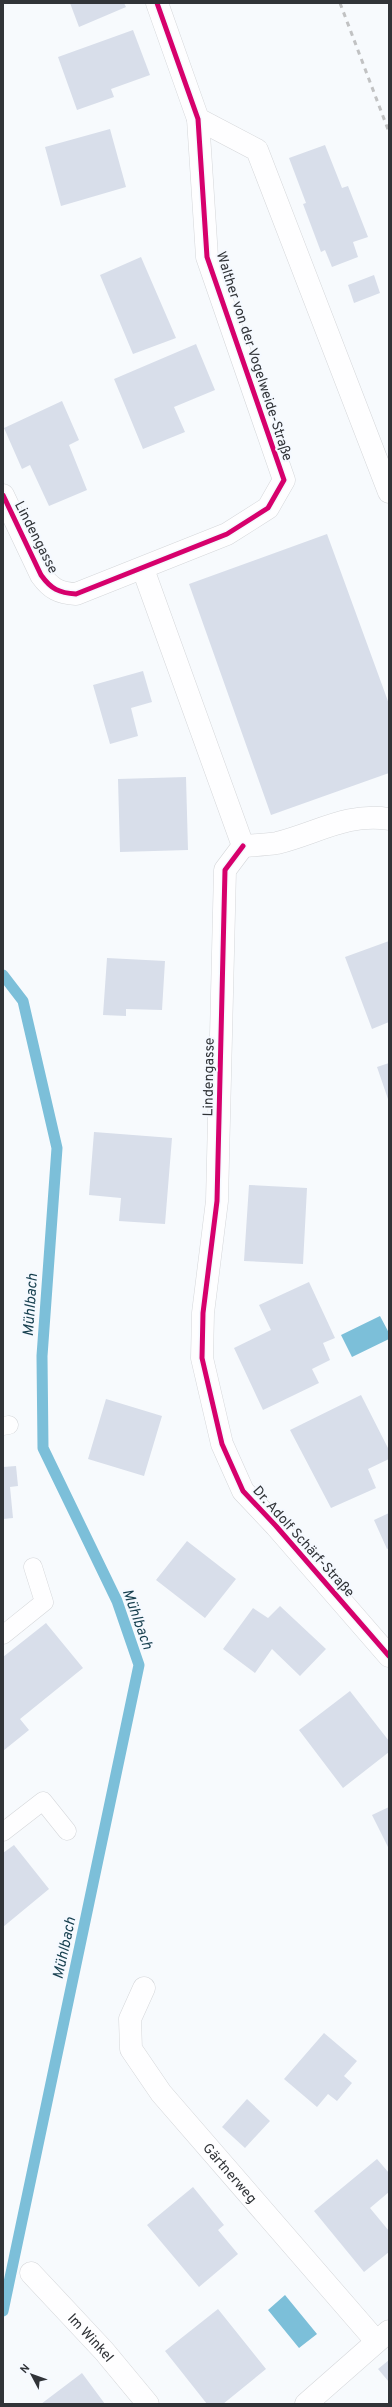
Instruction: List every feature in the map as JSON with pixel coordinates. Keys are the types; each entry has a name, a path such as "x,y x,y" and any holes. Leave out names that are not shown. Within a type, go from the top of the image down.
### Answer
{"street":[{"name":"Walther von der Vogelweide-Straße","path":"143,569 227,534 268,508 284,480 207,257 198,119 157,3"},
{"path":"198,119 257,150 389,492"},
{"name":"Lindengasse","path":"3,495 41,575 48,585 56,590 76,594 143,569"},
{"path":"143,569 243,846 276,843 354,818 372,816 389,819"},
{"name":"Lindengasse","path":"203,1313 217,1201 225,870 243,846"},
{"name":"Dr. Adolf Schärf-Straße","path":"203,1313 202,1358 222,1444 243,1491 276,1526 389,1656"},
{"name":"Gärtnerweg","path":"144,1988 130,2019 131,2049 161,2093 383,2336"},
{"name":"Im Winkel","path":"31,2273 104,2351 148,2404"},
{"path":"306,2404 383,2336"}],"lane":[{"path":"3,1635 44,1602 33,1567"},
{"path":"3,1832 43,1801 67,1831"}],"water":[{"path":"380,1316 389,1333 389,1339 352,1357 341,1335"},
{"path":"285,2295 317,2334 299,2348 268,2310"}],"building":[{"path":"70,3 124,3 126,7 79,27"},
{"path":"133,30 150,75 111,89 114,97 77,110 58,57"},
{"path":"110,129 126,187 61,206 45,147"},
{"path":"325,145 342,188 348,186 368,237 353,242 358,257 332,267 325,250 321,252 303,204 306,203 289,158"},
{"path":"141,257 176,338 133,354 100,275"},
{"path":"374,275 380,293 354,303 348,285"},
{"path":"196,344 215,390 174,407 185,432 143,449 114,379"},
{"path":"62,401 79,440 69,445 87,490 49,506 30,465 22,469 4,428"},
{"path":"327,534 389,704 389,773 271,815 189,584"},
{"path":"143,671 152,702 131,708 138,736 110,744 93,685"},
{"path":"186,777 188,850 120,852 118,779"},
{"path":"389,941 389,1022 372,1029 345,957"},
{"path":"107,958 165,961 162,1010 126,1009 126,1016 103,1015"},
{"path":"389,1063 389,1102 377,1067"},
{"path":"94,1132 172,1138 165,1224 119,1221 121,1198 89,1195"},
{"path":"249,1185 307,1188 303,1264 244,1261"},
{"path":"309,1282 335,1338 323,1343 330,1360 312,1369 319,1383 263,1410 234,1348 271,1330 259,1305"},
{"path":"361,1395 389,1450 389,1459 368,1469 376,1488 331,1508 290,1430"},
{"path":"106,1399 162,1416 144,1476 88,1459"},
{"path":"16,1466 18,1486 10,1487 13,1518 3,1519 3,1467"},
{"path":"389,1513 389,1548 387,1549 374,1520"},
{"path":"187,1541 236,1579 205,1618 156,1580"},
{"path":"280,1606 326,1649 300,1676 272,1649 255,1673 223,1649 253,1608 268,1618"},
{"path":"46,1623 83,1668 20,1719 29,1730 3,1751 3,1657"},
{"path":"350,1691 389,1741 389,1752 343,1788 299,1730"},
{"path":"389,1807 389,1849 372,1815"},
{"path":"14,1845 49,1889 3,1927 3,1853"},
{"path":"324,2033 357,2061 344,2076 352,2083 337,2101 328,2094 317,2107 284,2079"},
{"path":"247,2099 270,2121 245,2148 222,2127"},
{"path":"377,2159 389,2173 389,2192 370,2208 389,2231 389,2252 364,2272 314,2211"},
{"path":"193,2187 224,2225 218,2230 238,2254 199,2287 147,2225"},
{"path":"218,2309 266,2369 223,2404 207,2404 165,2351"},
{"path":"389,2360 389,2382 378,2369"},
{"path":"82,2373 105,2404 41,2404"}],"waterway":[{"name":"Mühlbach","path":"3,975 23,1001 57,1148 42,1356 43,1448 117,1601 139,1665 3,2311"}],"railway":[{"path":"340,3 389,132"}],"cycle path":[{"path":"3,495 41,575 52,587 65,593 76,594 227,534 268,508 284,480 207,257 198,119 157,3"},
{"path":"243,846 225,870 217,1201 203,1313 202,1358 222,1444 243,1491 276,1526 389,1656"}]}
